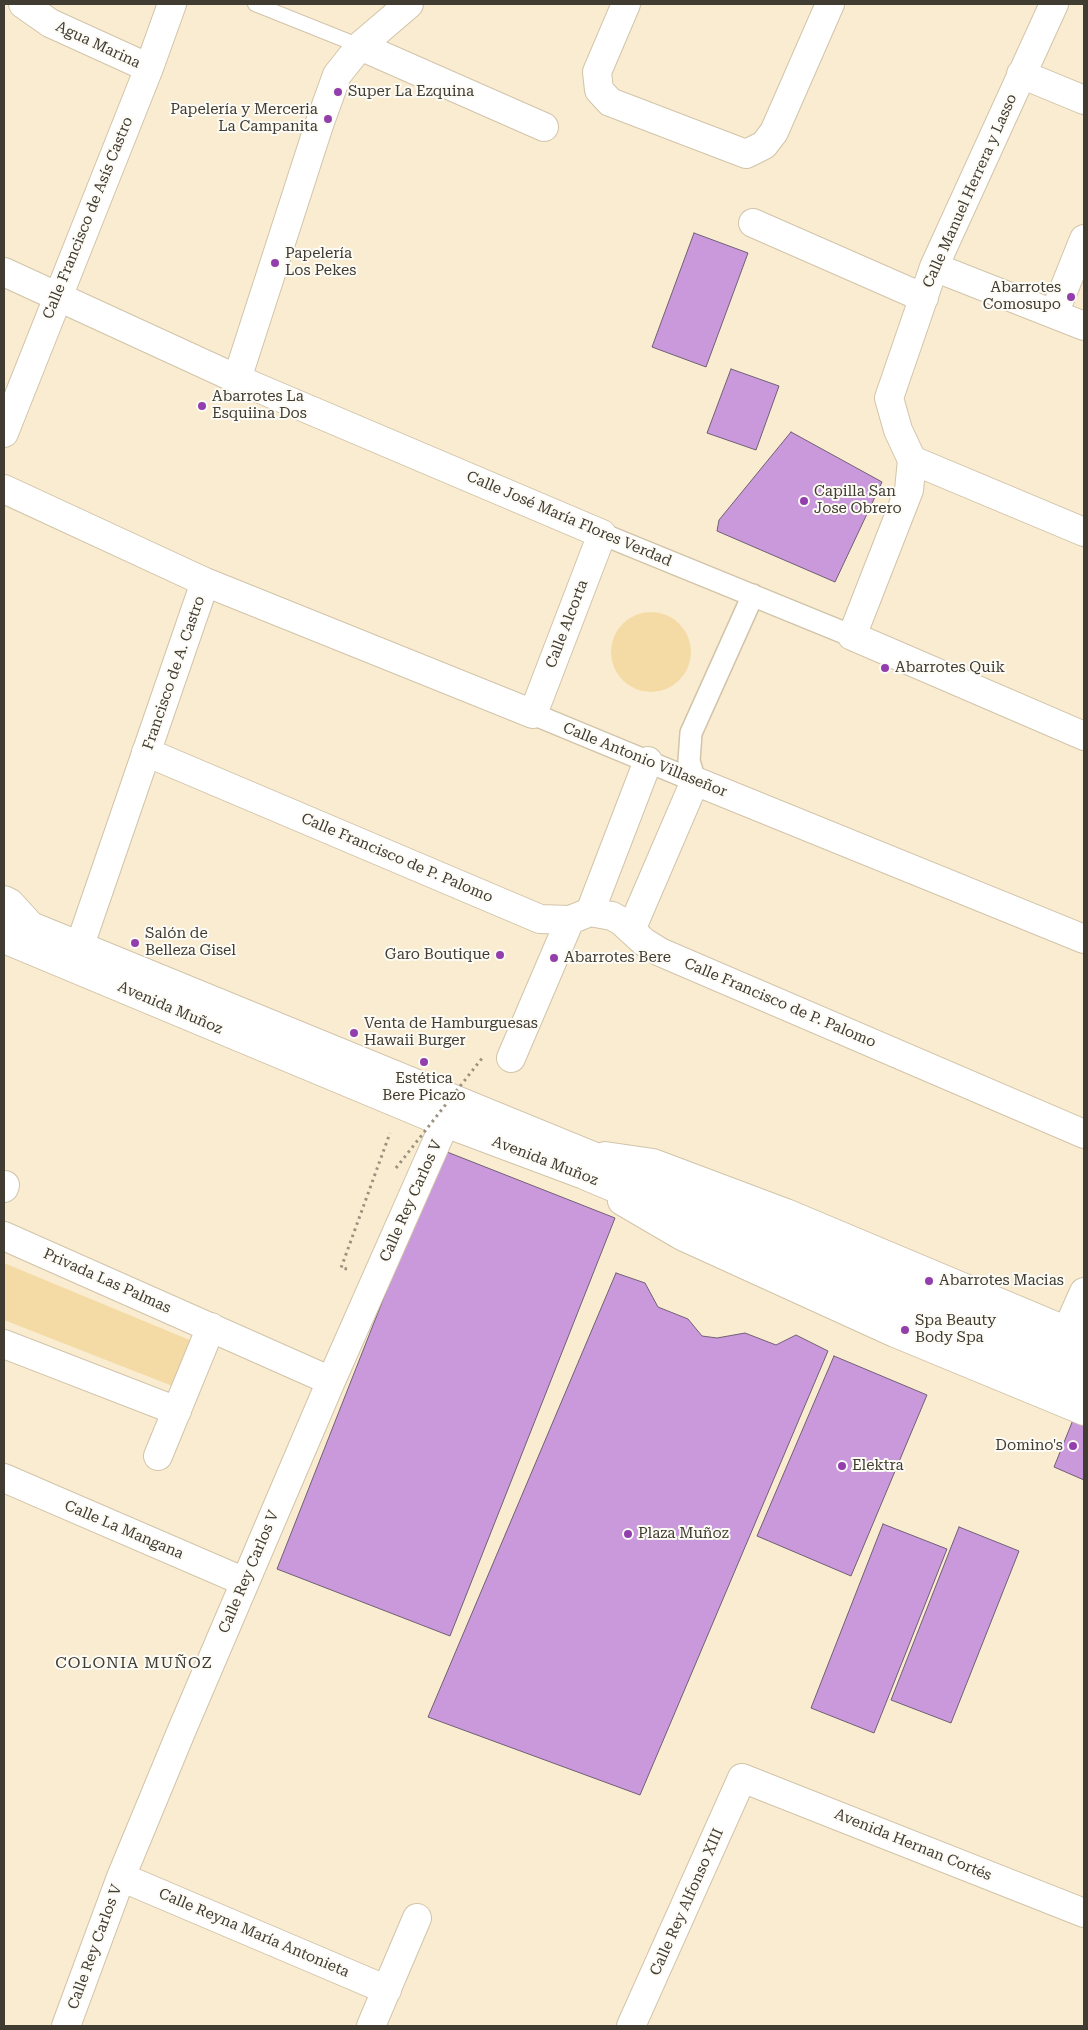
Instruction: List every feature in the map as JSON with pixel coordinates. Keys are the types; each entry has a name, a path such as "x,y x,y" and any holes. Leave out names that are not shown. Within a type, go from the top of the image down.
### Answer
{"street":[{"name":"Agua Marina","path":"23,4 50,23 149,68"},
{"name":"Calle Francisco de Asís Castro","path":"4,433 57,295 149,68 172,4"},
{"path":"237,379 319,125 338,75 360,46 409,4"},
{"path":"626,4 596,72 599,90 610,102 746,154 764,145 774,132 830,4"},
{"name":"Calle Manuel Herrera y Lasso","path":"912,460 898,430 889,398 934,267 1054,4"},
{"path":"360,46 544,128"},
{"path":"1022,74 1084,100"},
{"path":"754,223 924,298"},
{"path":"1054,314 1084,239"},
{"path":"934,267 1084,326"},
{"name":"Calle José María Flores Verdad","path":"4,272 237,379 602,534 852,636 1084,736"},
{"path":"852,636 909,490 912,460 1084,532"},
{"name":"Francisco de A. Castro","path":"4,489 205,582 80,945"},
{"name":"Calle Alcorta","path":"533,714 602,534"},
{"name":"Calle Antonio Villaseñor","path":"205,582 1084,939"},
{"path":"630,930 695,781 689,761 691,733 753,595"},
{"name":"Calle Francisco de P. Palomo","path":"146,752 540,919 612,916 644,942 660,952 1084,1134"},
{"path":"511,1058 580,916 648,761"},
{"path":"4,900 10,903 14,939"},
{"name":"Avenida Muñoz","path":"4,915 14,939 445,1123 584,1164 1084,1358"},
{"name":"Avenida Muñoz","path":"14,939 80,945 584,1164 1084,1386"},
{"name":"Calle Rey Carlos V","path":"66,2026 121,1877 331,1381 445,1123"},
{"path":"584,1164 653,1163 786,1213 1076,1334 1084,1292"},
{"path":"584,1164 625,1202 682,1236 894,1334 1084,1411"},
{"name":"Privada Las Palmas","path":"4,1236 211,1326 331,1381"},
{"path":"158,1456 211,1326"},
{"path":"4,1344 177,1411"},
{"name":"Calle La Mangana","path":"4,1478 245,1582"},
{"name":"Avenida Hernan Cortés","path":"742,1778 1084,1913"},
{"name":"Calle Rey Alfonso XIII","path":"631,2026 742,1778"},
{"name":"Calle Reyna María Antonieta","path":"121,1877 387,1990"},
{"path":"371,2026 417,1918"}],"lane":[{"path":"255,4 360,46"}],"path":[{"path":"392,1177 396,1168 482,1057"},
{"path":"349,1269 342,1268 400,1104"}],"shaded area":[{"path":"651,612 666,615 679,624 688,637 691,652 688,667 679,680 666,689 651,692 636,689 623,680 614,667 611,652 614,637 623,624 636,615"},
{"path":"4,1263 192,1341 175,1387 4,1320"}],"building":[{"path":"694,233 748,253 706,367 652,347"},
{"path":"731,369 779,386 756,450 707,433"},
{"name":"Capilla San Jose Obrero","path":"791,432 882,482 835,582 717,531 719,520"},
{"path":"442,1150 615,1218 450,1636 277,1569"},
{"name":"Plaza Muñoz","path":"616,1273 645,1283 658,1307 688,1319 702,1336 717,1338 745,1333 776,1345 796,1335 828,1351 640,1795 428,1717"},
{"name":"Elektra","path":"834,1356 927,1395 851,1576 757,1536"},
{"name":"Domino's","path":"1073,1420 1084,1424 1084,1480 1054,1467"},
{"path":"883,1524 947,1549 874,1733 811,1708"},
{"path":"959,1527 1019,1551 951,1723 891,1700"}],"place":[{"name":"Super La Ezquina","path":"338,92"},
{"name":"Papelería y Merceria La Campanita","path":"328,119"},
{"name":"Papelería Los Pekes","path":"275,263"},
{"name":"Abarrotes Comosupo","path":"1071,297"},
{"name":"Abarrotes La Esquiina Dos","path":"202,406"},
{"name":"Capilla San Jose Obrero","path":"804,501"},
{"name":"Abarrotes Quik","path":"885,668"},
{"name":"Salón de Belleza Gisel","path":"135,943"},
{"name":"Garo Boutique","path":"500,955"},
{"name":"Abarrotes Bere","path":"554,958"},
{"name":"Venta de Hamburguesas Hawaii Burger","path":"354,1033"},
{"name":"Estética Bere Picazo","path":"424,1062"},
{"name":"Abarrotes Macias","path":"929,1281"},
{"name":"Spa Beauty Body Spa","path":"905,1330"},
{"name":"Domino's","path":"1073,1446"},
{"name":"Elektra","path":"842,1466"},
{"name":"Plaza Muñoz","path":"628,1534"}],"district":[{"name":"COLONIA MUÑOZ","path":"134,1663"}]}
